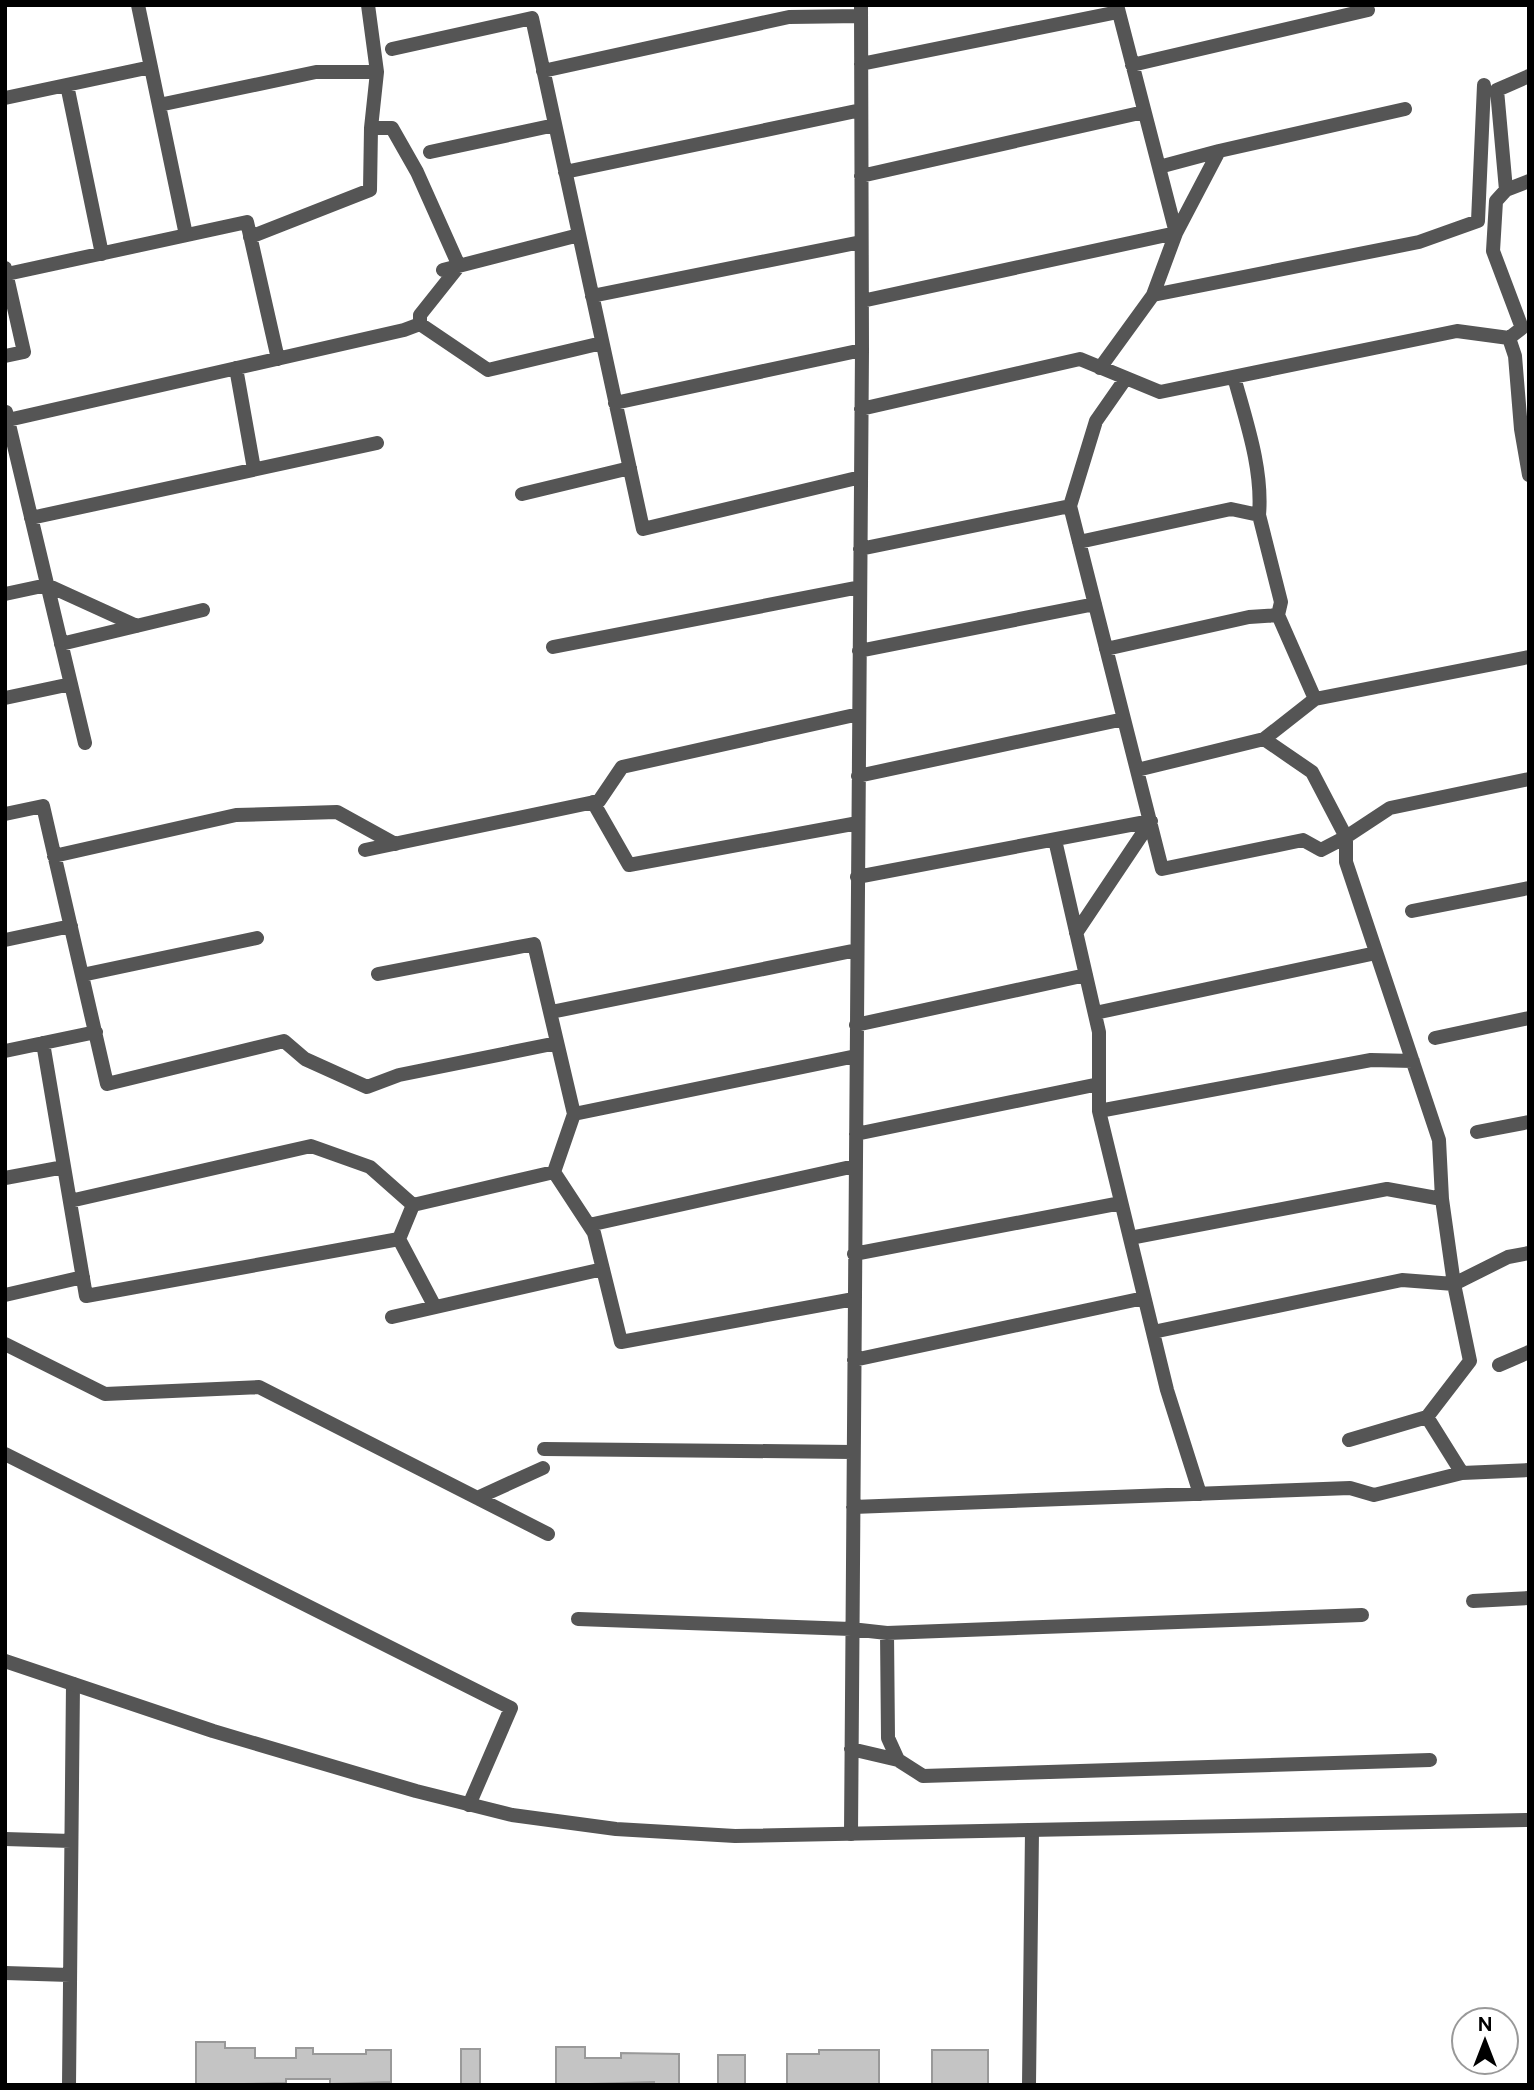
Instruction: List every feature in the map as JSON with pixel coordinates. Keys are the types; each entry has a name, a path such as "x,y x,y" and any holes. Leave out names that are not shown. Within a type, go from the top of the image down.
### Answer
{"street":[{"path":"138,5 186,235"},
{"path":"250,237 370,190 371,128 377,72 368,5"},
{"path":"861,64 1117,9 1176,233"},
{"path":"1132,65 1368,10"},
{"path":"543,71 789,17 861,11 862,351 851,1834"},
{"path":"392,49 531,18 643,529 861,477"},
{"path":"5,98 151,68"},
{"path":"159,106 316,72 377,72"},
{"path":"1506,190 1497,90 1529,76"},
{"path":"67,85 102,254"},
{"path":"1153,295 1419,242 1478,221 1484,85"},
{"path":"1159,167 1405,109"},
{"path":"565,172 861,110"},
{"path":"861,176 1144,112"},
{"path":"430,152 555,125"},
{"path":"371,128 392,128 417,172 459,266"},
{"path":"1100,368 1153,295 1176,233 1219,151"},
{"path":"861,409 1080,359 1160,392 1457,331 1509,338 1522,328 1493,251 1496,201 1506,190 1529,181"},
{"path":"5,356 24,352 6,271 102,254 247,222 278,359"},
{"path":"862,301 1176,233"},
{"path":"443,270 579,235"},
{"path":"592,296 861,242"},
{"path":"420,324 420,315 459,266"},
{"path":"85,743 31,518 11,463 6,415 278,359 420,324"},
{"path":"420,324 488,370 602,343"},
{"path":"1509,338 1515,356 1529,475"},
{"path":"615,402 862,351"},
{"path":"236,368 254,469"},
{"path":"1234,377 1252,440 1260,500 1259,515 1281,602 1278,615 1315,699"},
{"path":"1126,378 1096,421 1070,506 1163,869 1303,841 1321,850 1390,808 1529,779"},
{"path":"31,518 377,443"},
{"path":"522,494 630,468"},
{"path":"860,549 1070,506"},
{"path":"1079,542 1231,509 1259,515"},
{"path":"5,594 47,585 137,626"},
{"path":"553,647 860,587"},
{"path":"859,651 1095,604"},
{"path":"61,644 203,610"},
{"path":"1107,649 1249,617 1278,615"},
{"path":"1137,769 1264,739 1315,699 1529,657"},
{"path":"5,698 71,684"},
{"path":"365,850 599,801 622,766 859,714"},
{"path":"858,776 1124,719"},
{"path":"1264,739 1312,772 1346,837 1346,862 1439,1140 1442,1199 1454,1284 1471,1361 1427,1417 1349,1440"},
{"path":"593,802 629,865 858,823"},
{"path":"5,814 43,806 107,1084 284,1041 305,1059 367,1087 399,1075 557,1043"},
{"path":"54,856 236,815 337,812 395,844"},
{"path":"858,877 1151,821"},
{"path":"1076,933 1151,821"},
{"path":"1055,841 1099,1032 1099,1111 1167,1390 1200,1494"},
{"path":"1412,911 1529,888"},
{"path":"5,940 71,926"},
{"path":"82,975 257,938"},
{"path":"378,974 534,944 574,1114 554,1172"},
{"path":"551,1012 857,950"},
{"path":"1095,1013 1376,953"},
{"path":"856,1025 1086,975"},
{"path":"1436,1038 1529,1018"},
{"path":"5,1051 96,1032"},
{"path":"43,1043 86,1296 399,1239"},
{"path":"574,1114 856,1056"},
{"path":"1099,1111 1371,1060 1413,1061"},
{"path":"856,1134 1099,1084"},
{"path":"1477,1132 1529,1122"},
{"path":"70,1201 311,1146 370,1167 414,1205"},
{"path":"589,1224 855,1166"},
{"path":"5,1178 64,1167"},
{"path":"414,1205 554,1172"},
{"path":"554,1172 594,1233 621,1342 854,1299"},
{"path":"1130,1238 1387,1189 1442,1199"},
{"path":"854,1254 1121,1203"},
{"path":"399,1239 414,1205"},
{"path":"399,1239 435,1307"},
{"path":"1153,1332 1402,1280 1454,1284 1508,1257 1529,1253"},
{"path":"392,1317 603,1269"},
{"path":"5,1295 83,1277"},
{"path":"854,1360 1144,1298"},
{"path":"5,1345 105,1394 259,1387 548,1534"},
{"path":"1499,1365 1529,1352"},
{"path":"1427,1417 1462,1473"},
{"path":"544,1449 853,1452"},
{"path":"5,1454 511,1708 469,1805"},
{"path":"477,1498 543,1468"},
{"path":"852,1507 1350,1488 1374,1495 1462,1473 1529,1470"},
{"path":"1473,1601 1529,1598"},
{"path":"578,1619 851,1629 887,1633 1362,1615"},
{"path":"887,1633 888,1738 898,1760"},
{"path":"5,1661 213,1731 416,1791 512,1815 616,1829 735,1836 1529,1820"},
{"path":"69,2085 73,1684"},
{"path":"851,1749 898,1760 923,1776 1430,1760"},
{"path":"1029,2085 1032,1831"},
{"path":"5,1839 71,1841"},
{"path":"5,1973 70,1975"}],"building":[{"path":"196,2042 225,2042 225,2048 255,2048 255,2058 296,2058 296,2048 313,2048 313,2054 366,2054 366,2050 391,2050 391,2082 330,2084 330,2079 286,2079 286,2083 196,2085"},
{"path":"556,2047 585,2047 585,2058 621,2058 621,2053 679,2054 679,2085 654,2085 654,2082 556,2085"},
{"path":"461,2049 480,2049 480,2084 461,2084"},
{"path":"819,2050 879,2050 879,2085 787,2085 787,2054 819,2054"},
{"path":"932,2050 988,2050 988,2085 932,2085"},
{"path":"718,2055 745,2055 745,2085 718,2085"}]}
